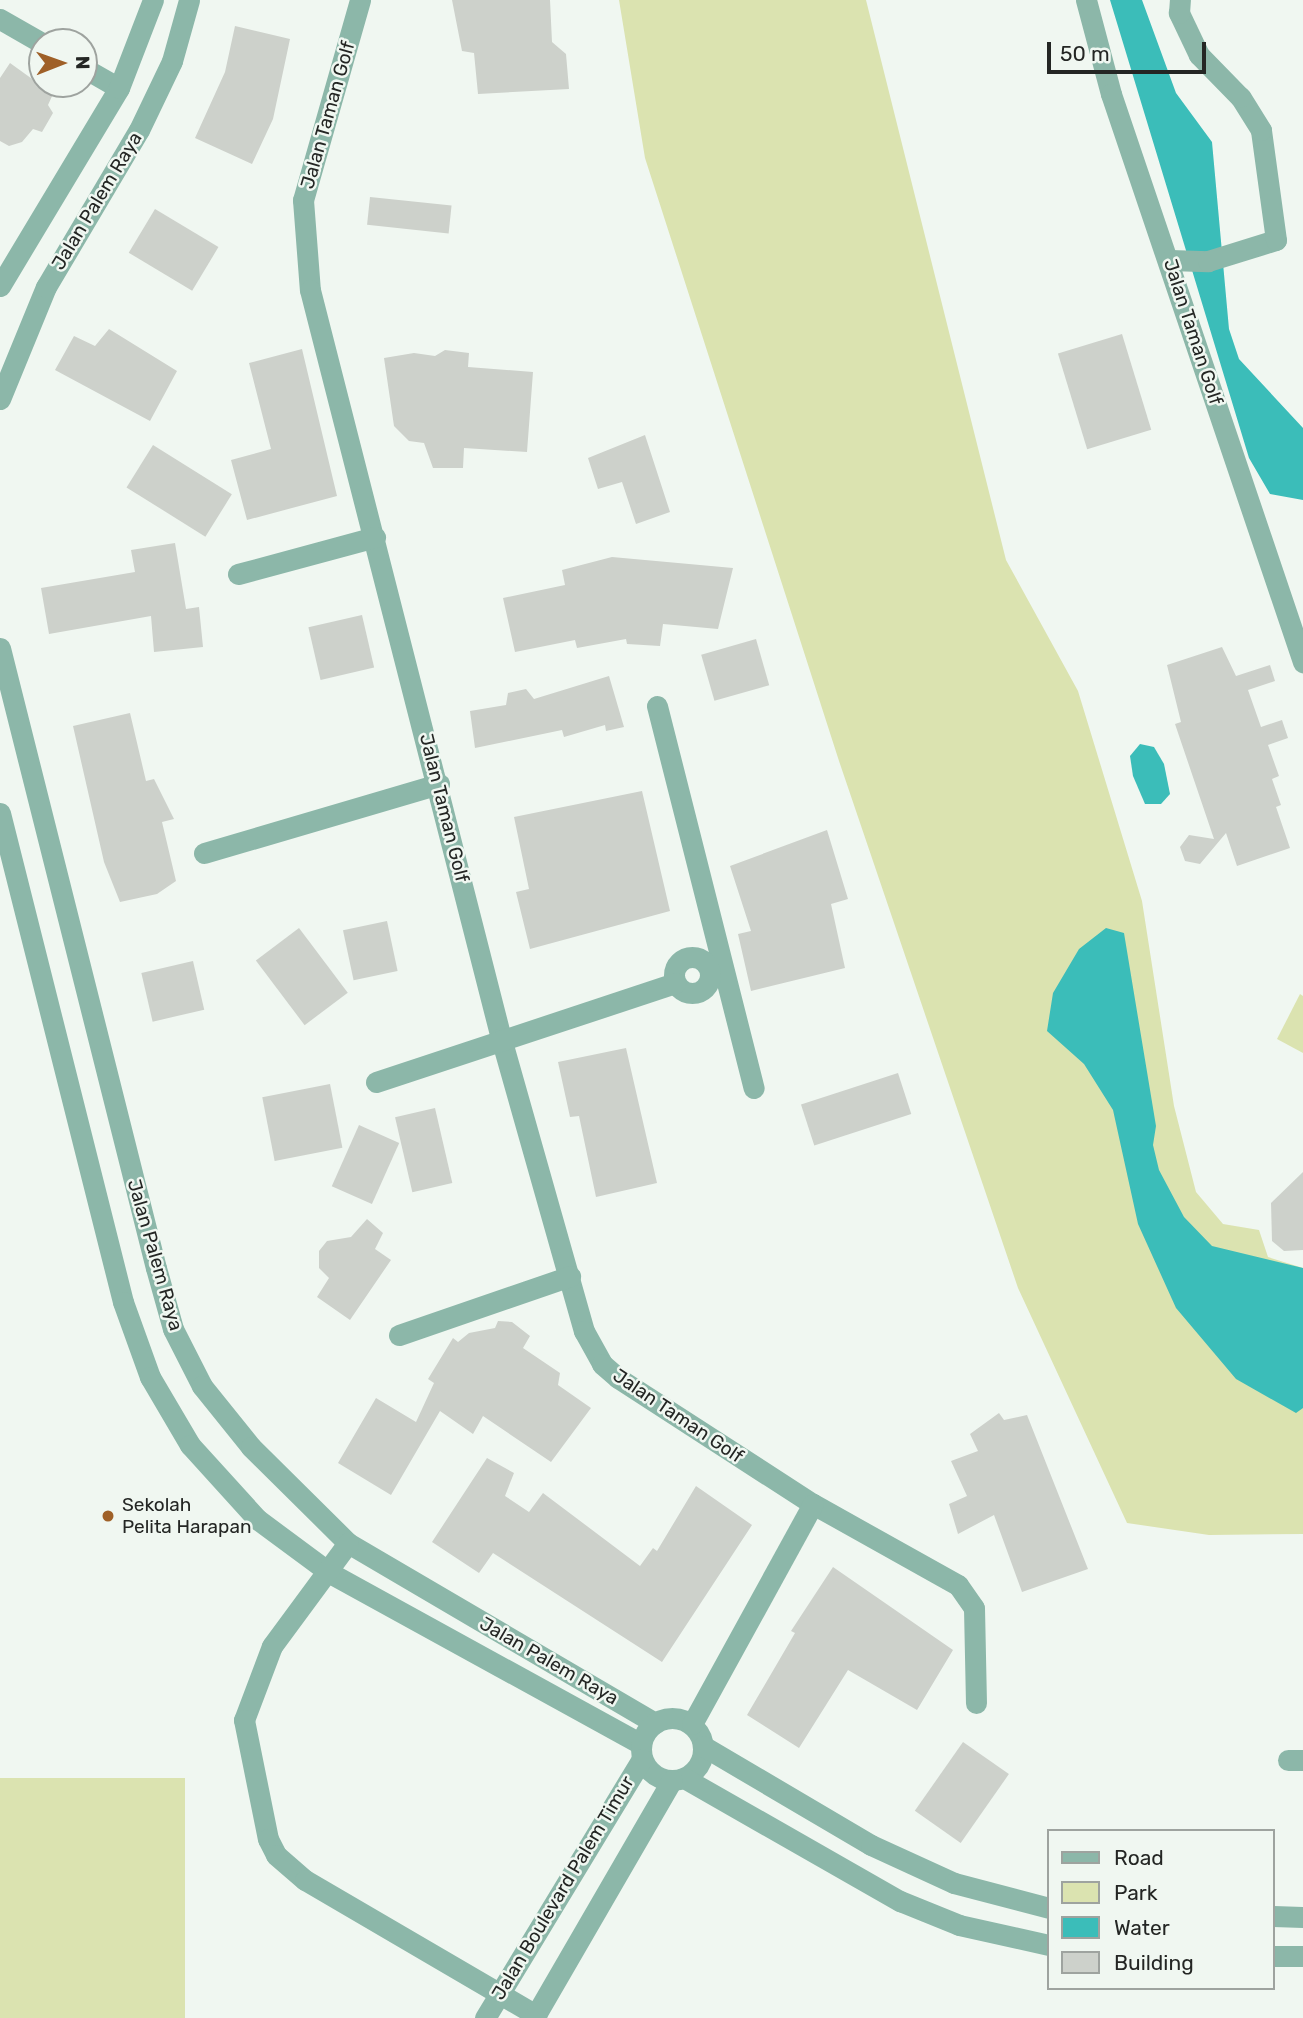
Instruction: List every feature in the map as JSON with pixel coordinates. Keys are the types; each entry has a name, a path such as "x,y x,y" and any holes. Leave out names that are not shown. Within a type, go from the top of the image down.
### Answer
{"street":[{"name":"Jalan Palem Raya","path":"0,286 119,88 153,0"},
{"name":"Jalan Palem Raya","path":"0,399 46,287 139,130 172,61 188,0"},
{"name":"Jalan Taman Golf","path":"360,0 303,200 310,290 439,784 501,1038 584,1331 603,1364 813,1504 967,1594 976,1627 976,1703"},
{"name":"Jalan Taman Golf","path":"1086,0 1111,94 1177,261 1303,662"},
{"path":"1177,261 1262,247 1276,240 1261,130 1240,97 1199,55 1179,13 1180,0"},
{"path":"0,19 28,35"},
{"path":"98,76 119,88"},
{"path":"238,574 374,537"},
{"name":"Jalan Palem Raya","path":"0,648 173,1329 202,1386 251,1447 348,1543 655,1723"},
{"path":"657,706 715,968 754,1088"},
{"path":"204,853 439,784"},
{"name":"Jalan Palem Raya","path":"0,814 123,1302 150,1377 190,1445 257,1519 330,1573 642,1751"},
{"path":"376,1082 501,1038 675,983 687,993 701,990 715,968"},
{"path":"399,1335 570,1276"},
{"path":"692,1724 813,1504"},
{"path":"348,1543 330,1573 272,1646 244,1720 268,1839 276,1855 305,1880 535,2017"},
{"path":"1048,1908 954,1883 871,1845 703,1746 692,1724 667,1717 655,1723 642,1751 659,1777 678,1779 900,1901 959,1924 1048,1945"},
{"path":"678,1779 695,1770 703,1746"},
{"name":"Jalan Boulevard Palem Timur","path":"485,2018 642,1751"},
{"name":"Jalan Boulevard Palem Timur","path":"535,2017 678,1779"},
{"path":"1275,1916 1303,1917"},
{"path":"1275,1956 1303,1956"}],"green space":[{"path":"619,0 866,0 1006,560 1078,691 1142,901 1174,1106 1196,1192 1223,1224 1259,1230 1268,1257 1303,1268 1303,1534 1209,1535 1127,1523 1018,1288 839,761 645,158"},
{"path":"1300,994 1303,996 1303,1053 1277,1039"},
{"path":"0,1778 185,1778 185,2018 0,2018"}],"water":[{"path":"1110,0 1142,0 1176,93 1212,142 1229,329 1239,359 1303,428 1303,500 1270,494 1249,458"},
{"path":"1140,744 1154,747 1164,764 1170,794 1161,804 1145,804 1133,776 1130,756"},
{"path":"1106,928 1124,933 1156,1126 1153,1145 1159,1170 1184,1217 1212,1246 1303,1268 1303,1408 1296,1413 1236,1379 1176,1308 1138,1224 1113,1110 1084,1064 1047,1031 1053,993 1079,949"}],"building":[{"path":"452,0 550,0 552,42 566,54 569,89 478,94 474,53 462,51"},
{"path":"235,26 290,39 273,119 252,164 195,138 225,72"},
{"path":"10,63 28,76 28,98 51,98 48,105 53,113 42,132 33,129 22,142 9,146 0,141 0,78"},
{"path":"370,197 452,206 449,233 367,225"},
{"path":"155,209 218,247 192,291 129,253"},
{"path":"109,329 177,371 150,421 55,370 74,336 95,346"},
{"path":"1122,334 1151,430 1087,449 1058,354"},
{"path":"302,349 337,496 247,520 231,460 271,449 249,363"},
{"path":"445,350 469,353 468,367 533,372 527,452 464,448 463,468 433,468 424,443 409,441 394,426 384,358 414,353 435,356"},
{"path":"645,435 670,512 636,524 622,482 598,489 588,458"},
{"path":"153,445 232,494 205,537 127,487"},
{"path":"175,543 186,609 199,607 203,647 154,652 151,616 49,634 41,588 135,572 131,550"},
{"path":"612,557 733,568 718,629 663,624 660,646 627,644 626,639 577,648 575,640 515,652 503,598 565,585 562,570"},
{"path":"362,615 374,668 321,680 308,627"},
{"path":"756,639 769,685 714,701 701,655"},
{"path":"1222,647 1236,676 1270,665 1275,681 1248,690 1261,727 1282,720 1288,738 1268,745 1279,776 1272,779 1281,805 1276,807 1290,848 1237,866 1226,833 1200,864 1185,861 1180,847 1189,835 1214,839 1175,724 1181,722 1167,665"},
{"path":"609,676 624,727 606,731 605,725 564,737 562,730 475,748 470,711 506,705 508,693 526,689 534,699"},
{"path":"130,713 146,781 154,779 174,819 162,822 176,881 157,894 120,902 104,862 73,726"},
{"path":"642,791 670,911 530,949 516,892 529,889 514,817"},
{"path":"827,830 848,899 831,904 845,968 751,991 738,934 751,931 730,866"},
{"path":"387,921 398,971 354,980 343,930"},
{"path":"299,928 348,993 305,1025 256,960"},
{"path":"193,961 204,1010 153,1022 141,973"},
{"path":"626,1048 657,1183 596,1197 579,1116 570,1117 558,1062"},
{"path":"898,1073 911,1114 814,1145 801,1105"},
{"path":"330,1084 342,1148 275,1161 262,1097"},
{"path":"435,1108 452,1183 412,1192 395,1117"},
{"path":"359,1125 399,1143 372,1204 332,1186"},
{"path":"1303,1172 1303,1250 1284,1251 1272,1241 1271,1203"},
{"path":"367,1219 383,1233 375,1249 391,1260 350,1320 317,1297 329,1278 319,1268 319,1251 327,1241 351,1237"},
{"path":"498,1321 512,1322 530,1336 523,1348 560,1373 558,1385 591,1408 551,1462 483,1416 473,1434 440,1411 391,1495 338,1463 376,1398 416,1422 434,1383 428,1379 453,1338 458,1342 469,1333 495,1328"},
{"path":"999,1413 1004,1420 1027,1415 1088,1569 1022,1592 994,1515 958,1534 949,1504 967,1496 951,1461 978,1451 970,1434"},
{"path":"487,1458 514,1473 505,1496 529,1512 543,1493 640,1566 653,1548 657,1551 696,1486 752,1525 662,1662 493,1553 479,1573 432,1542"},
{"path":"833,1567 953,1650 917,1710 848,1670 799,1748 747,1715 795,1633 791,1631"},
{"path":"963,1742 1009,1774 961,1843 915,1811"}],"place":[{"name":"Sekolah Pelita Harapan","path":"108,1516"}]}
